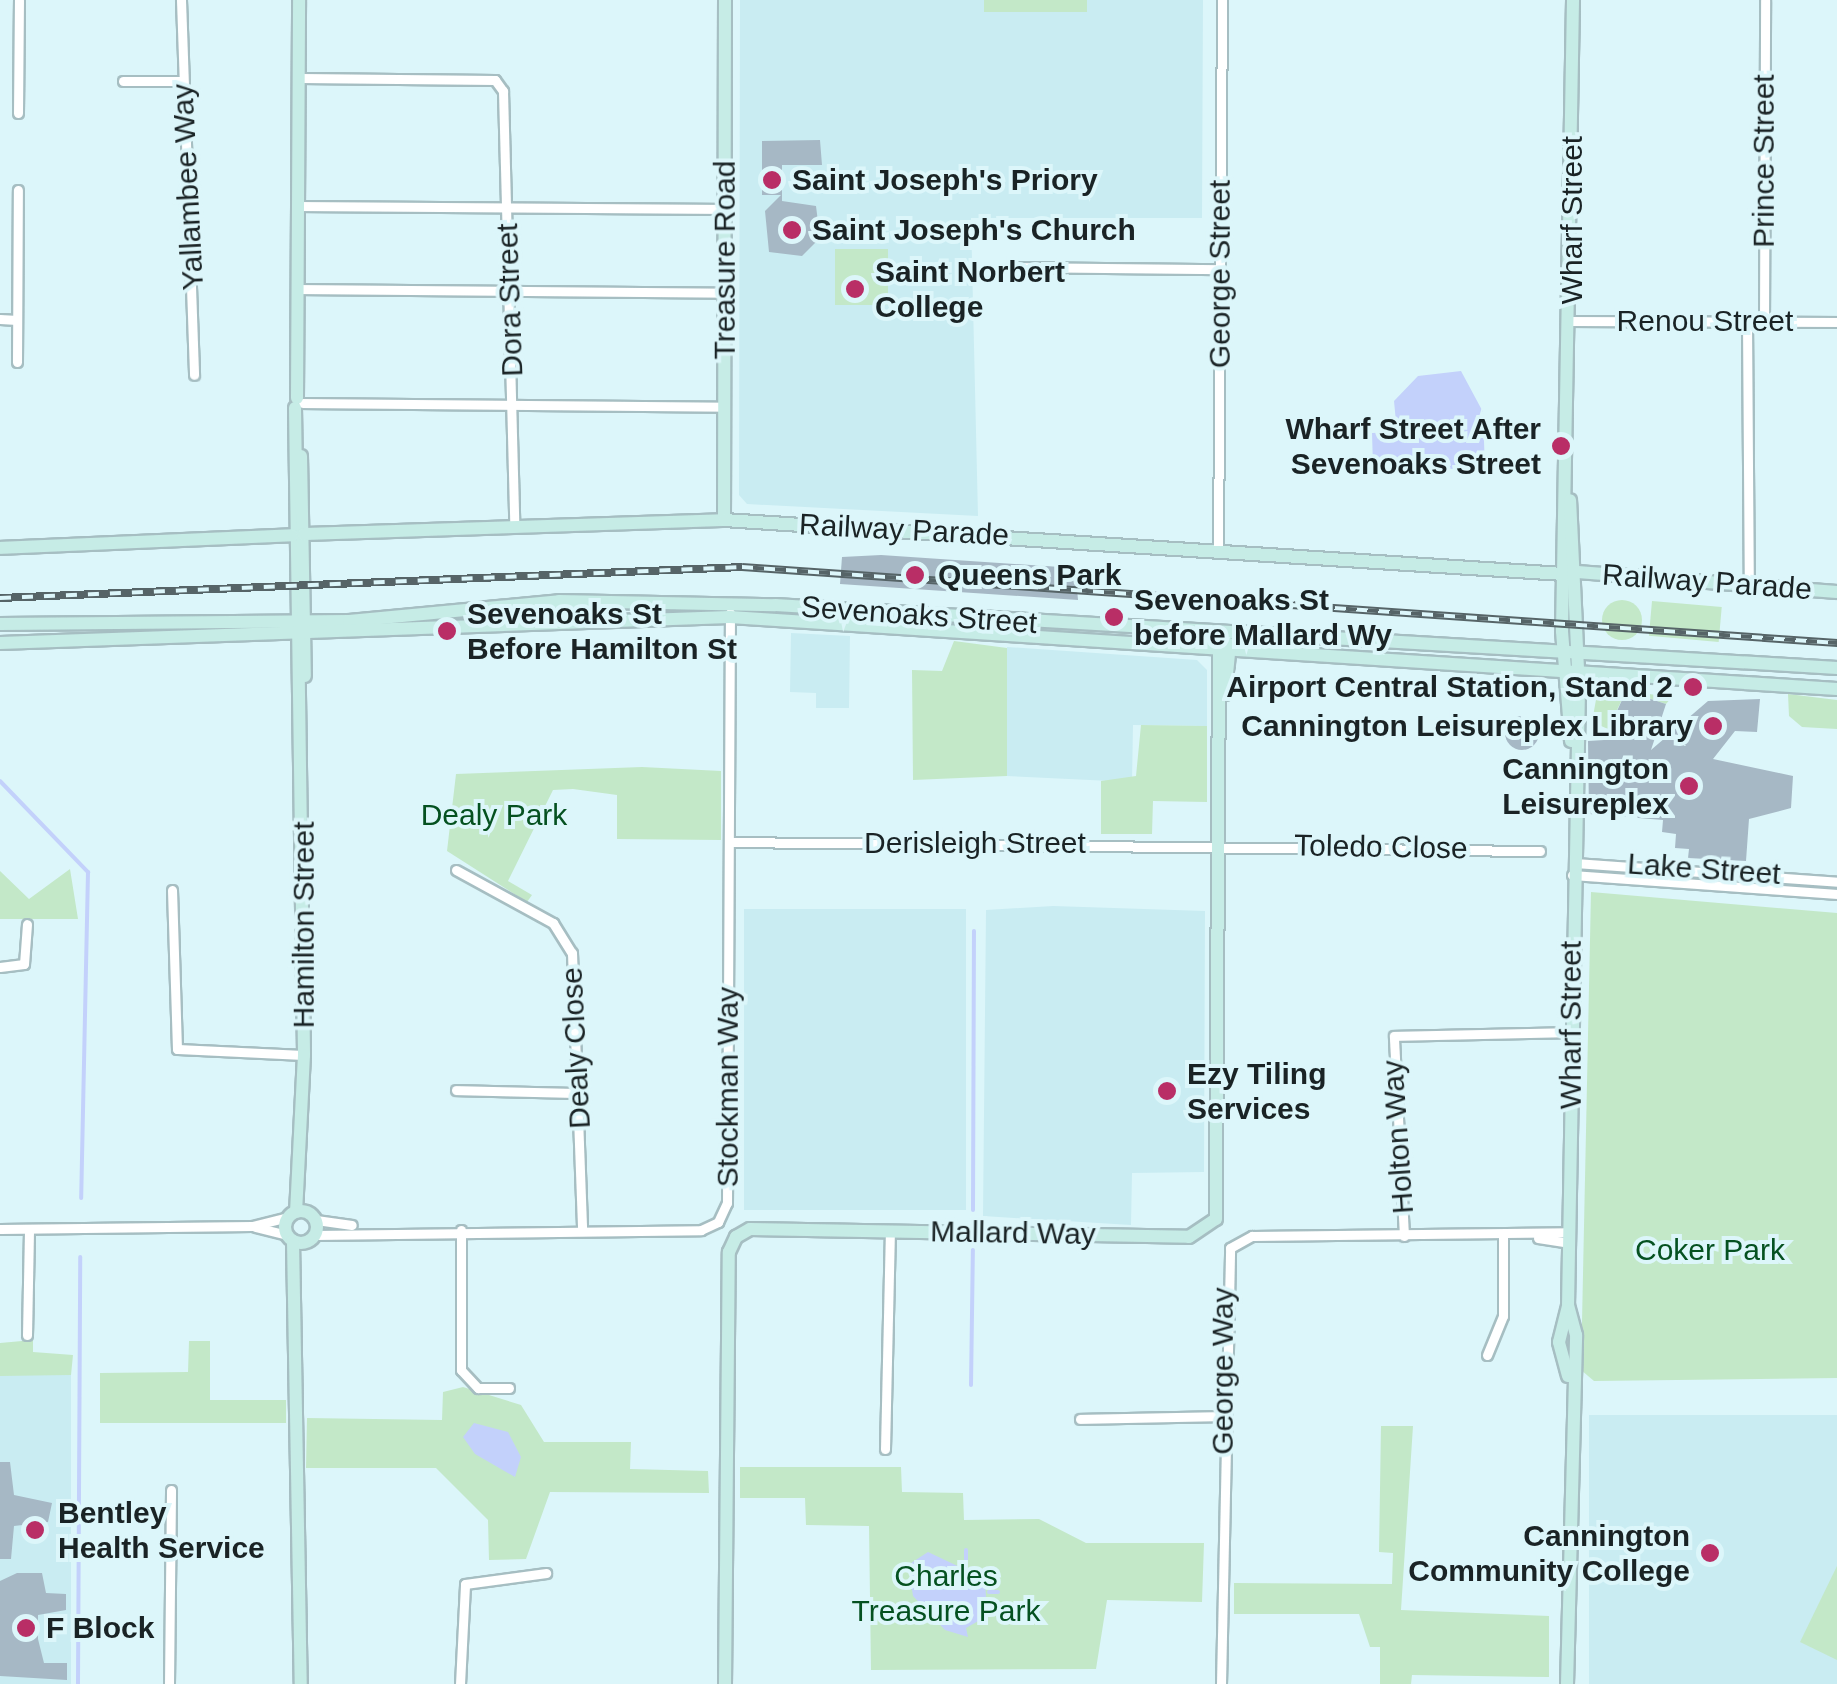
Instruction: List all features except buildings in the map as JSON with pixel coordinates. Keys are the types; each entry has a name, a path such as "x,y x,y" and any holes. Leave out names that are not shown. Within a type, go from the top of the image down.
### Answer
{"street":[{"path":"18,113 19,0"},
{"name":"Yallambee Way","path":"181,0 194,375"},
{"name":"Hamilton Street","path":"300,0 298,534 303,683 304,1056 299,1167 290,1238 299,1284 301,1684"},
{"name":"Treasure Road","path":"724,520 725,0"},
{"name":"George Street","path":"1218,548 1222,0"},
{"name":"Wharf Street","path":"1567,1684 1568,1376 1559,1342 1568,1306 1572,744 1579,674 1570,573 1573,0"},
{"name":"Prince Street","path":"1764,322 1765,0"},
{"name":"Dora Street","path":"300,78 495,80 508,106 506,208 514,523"},
{"path":"122,81 181,81"},
{"path":"17,362 18,190"},
{"path":"300,206 726,209"},
{"path":"1013,267 1220,269"},
{"path":"299,290 725,294"},
{"path":"0,320 18,320"},
{"name":"Renou Street","path":"1572,321 1837,322"},
{"path":"1747,322 1749,586"},
{"path":"298,404 724,407"},
{"name":"Railway Parade","path":"0,548 514,523 724,520 1218,548 1837,592"},
{"name":"Wharf Street","path":"1570,573 1562,652 1572,744"},
{"name":"Sevenoaks Street","path":"0,643 302,628 559,601 1837,689"},
{"name":"Stockman Way","path":"313,1227 701,1230 728,1203 730,611"},
{"name":"Sevenoaks Street","path":"0,624 302,628"},
{"name":"Sevenoaks Street","path":"1225,644 1562,652 1837,668"},
{"name":"Mallard Way","path":"725,1684 729,1252 750,1229 1189,1237 1212,1226 1225,644"},
{"name":"Derisleigh Street","path":"729,842 1222,845"},
{"name":"Toledo Close","path":"1222,845 1540,850"},
{"name":"Dealy Close","path":"456,870 565,936 581,1093 582,1229"},
{"name":"Lake Street","path":"1572,870 1837,882"},
{"name":"Lake Street","path":"1572,870 1837,894"},
{"path":"172,890 176,1048 304,1056"},
{"path":"0,967 24,964 27,924"},
{"name":"Holton Way","path":"1404,1236 1394,1036 1571,1032"},
{"path":"456,1090 581,1093"},
{"name":"Hamilton Street","path":"299,1167 313,1227 299,1284"},
{"path":"0,1229 252,1226 292,1214 313,1227"},
{"path":"252,1226 290,1238 313,1227"},
{"path":"27,1336 29,1230"},
{"path":"460,1230 461,1370 478,1388 510,1388"},
{"path":"885,1449 890,1231"},
{"name":"George Way","path":"1221,1684 1224,1265 1235,1244 1404,1236 1569,1237"},
{"path":"1488,1355 1503,1316 1502,1238"},
{"path":"1080,1419 1222,1416"},
{"path":"169,1684 171,1490"},
{"path":"460,1684 465,1584 546,1574"}],"shaded area":[{"name":"Saint Norbert College","path":"740,0 1203,0 1202,218 971,218 978,516 747,504 739,495"},
{"path":"791,633 850,636 849,708 816,708 816,693 790,692"},
{"path":"1007,647 1197,660 1207,670 1207,726 1133,725 1132,782 1007,776"},
{"path":"1053,906 1205,911 1204,1172 1132,1173 1131,1225 983,1216 986,910"},
{"path":"744,909 966,909 966,1210 744,1210"},
{"name":"Bentley Health Service","path":"0,1375 71,1375 71,1684 0,1684"},
{"name":"Cannington Community College","path":"1589,1415 1837,1415 1837,1684 1589,1684"}],"green space":[{"path":"984,0 1087,0 1087,12 984,12"},
{"path":"835,249 888,249 888,305 835,305"},
{"path":"1622,600 1636,606 1642,620 1636,634 1622,640 1608,634 1602,620 1608,606"},
{"path":"1652,601 1722,607 1719,642 1649,636"},
{"path":"954,641 1007,648 1007,776 913,780 912,670 942,671"},
{"path":"1626,691 1672,697 1666,704"},
{"path":"1626,691 1608,729 1592,722 1597,694"},
{"path":"1788,694 1837,700 1837,729 1802,727 1789,716"},
{"path":"1141,725 1207,726 1207,802 1153,801 1152,834 1101,834 1101,781 1136,776"},
{"name":"Dealy Park","path":"642,767 721,771 721,840 617,839 617,795 573,789 553,790 508,881 532,895 527,902 447,851 456,774"},
{"path":"70,869 78,919 0,919 0,871 29,899"},
{"name":"Coker Park","path":"1591,892 1837,913 1837,1378 1594,1381 1581,1370"},
{"path":"33,1340 33,1352 73,1355 71,1375 0,1376 0,1343"},
{"path":"189,1341 210,1341 210,1400 286,1400 286,1423 100,1423 100,1373 188,1372"},
{"path":"463,1387 521,1405 544,1442 631,1442 630,1469 708,1471 709,1493 550,1492 526,1559 489,1560 488,1520 436,1468 306,1468 307,1418 442,1420 443,1392"},
{"path":"1381,1426 1413,1426 1401,1610 1549,1616 1549,1677 1412,1675 1411,1684 1380,1684 1380,1647 1370,1647 1359,1614 1234,1614 1234,1583 1392,1584 1393,1553 1379,1552"},
{"name":"Charles Treasure Park","path":"740,1467 901,1467 902,1492 963,1493 964,1520 1039,1519 1086,1543 1204,1543 1202,1602 1107,1600 1096,1669 871,1670 869,1526 806,1525 805,1498 740,1498"},
{"path":"1837,1566 1837,1660 1800,1642"}],"water":[{"path":"1461,371 1483,412 1485,470 1373,466 1372,433 1397,432 1394,401 1418,376"},
{"path":"474,1423 508,1432 521,1457 515,1477 475,1454 463,1437"},
{"path":"928,1552 985,1579 987,1616 966,1628 968,1637 945,1630 913,1596 908,1565"}],"waterway":[{"path":"0,781 88,872 81,1198"},
{"path":"973,1210 974,931"},
{"path":"971,1385 973,1250"},
{"path":"78,1684 80,1257"},
{"path":"966,1550 966,1563"},
{"path":"989,1592 998,1592"}],"railway":[{"path":"0,598 742,567 1837,643"}],"place":[{"name":"Saint Joseph's Priory","path":"772,180"},
{"name":"Saint Joseph's Church","path":"792,230"},
{"name":"Saint Norbert College","path":"855,289"},
{"name":"Wharf Street After Sevenoaks Street","path":"1561,446"},
{"name":"Queens Park","path":"915,575"},
{"name":"Sevenoaks St before Mallard Wy","path":"1114,617"},
{"name":"Sevenoaks St Before Hamilton St","path":"447,631"},
{"name":"Airport Central Station, Stand 2","path":"1693,687"},
{"name":"Cannington Leisureplex Library","path":"1713,726"},
{"name":"Cannington Leisureplex","path":"1689,786"},
{"name":"Ezy Tiling Services","path":"1167,1091"},
{"name":"Bentley Health Service","path":"35,1530"},
{"name":"Cannington Community College","path":"1710,1553"},
{"name":"F Block","path":"26,1628"}]}
